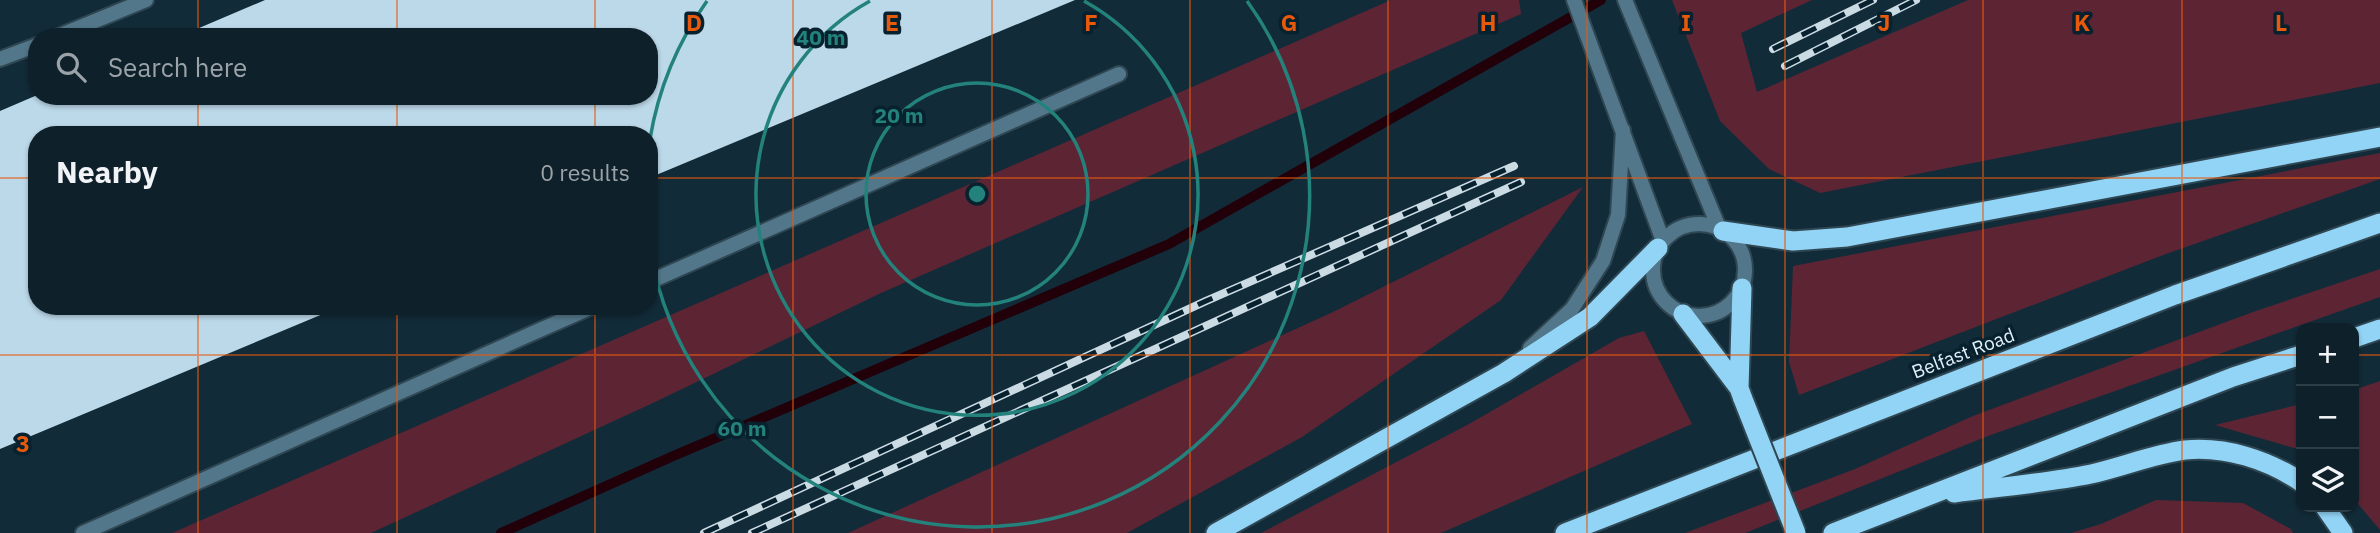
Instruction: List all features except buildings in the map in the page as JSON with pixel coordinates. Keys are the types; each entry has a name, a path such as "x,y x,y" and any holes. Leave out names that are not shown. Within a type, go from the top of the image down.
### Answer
{"highway":[{"path":"1721,230 1793,241 1847,237 2380,136"},
{"name":"Belfast Road","path":"1565,533 2175,295 2380,223"},
{"path":"1216,533 1504,373 1590,317 1660,244"},
{"path":"1741,393 1742,288"},
{"path":"1683,314 1741,393 1796,533"},
{"path":"2359,336 2380,329"},
{"path":"1833,533 2233,377 2296,357"},
{"path":"1918,498 2090,474 2185,450 2222,451 2248,457 2277,466 2296,479"},
{"path":"2328,512 2343,533"}],"street":[{"path":"78,28 146,0"},
{"path":"1574,0 1623,130 1660,244"},
{"path":"1625,0 1721,230"},
{"path":"0,59 28,48"},
{"path":"658,278 1119,74"},
{"path":"1504,373 1572,309 1603,261 1618,215 1623,130"},
{"path":"1707,225 1721,230 1732,237 1743,256 1745,267 1742,288 1724,309 1711,315 1697,317 1683,314 1669,306 1659,294 1653,271 1660,244 1683,226 1707,225"},
{"path":"83,533 574,315"}],"shaded area":[{"path":"1391,0 1519,0 1521,14 881,293 655,402 371,533 172,533"},
{"path":"1672,0 1812,0 1741,33 1757,92 1968,0 2380,0 2380,83 1820,193 1769,169 1720,121"},
{"path":"2380,153 2380,179 2163,255 1799,395 1789,362 1793,266"},
{"path":"1583,187 1501,300 1302,437 1127,533 848,533 1333,312"},
{"path":"2380,269 2380,297 2307,323 2296,323 2296,327 1988,436 1745,533 1685,533 1855,469 1973,416 2253,312"},
{"path":"1644,331 1692,424 1441,533 1261,533 1469,424 1619,338"},
{"path":"2380,381 2380,530 2359,505 2359,388"},
{"path":"2296,405 2296,449 2215,425"},
{"path":"2156,500 2243,503 2291,529 2293,533 2071,533 2101,524"}],"waterway":[{"path":"501,533 671,457 1169,244 1601,0"}],"railway":[{"path":"1773,49 1873,0"},
{"path":"1785,66 1916,0"},
{"path":"704,533 1206,301 1514,166"},
{"path":"752,533 1521,182"}]}
